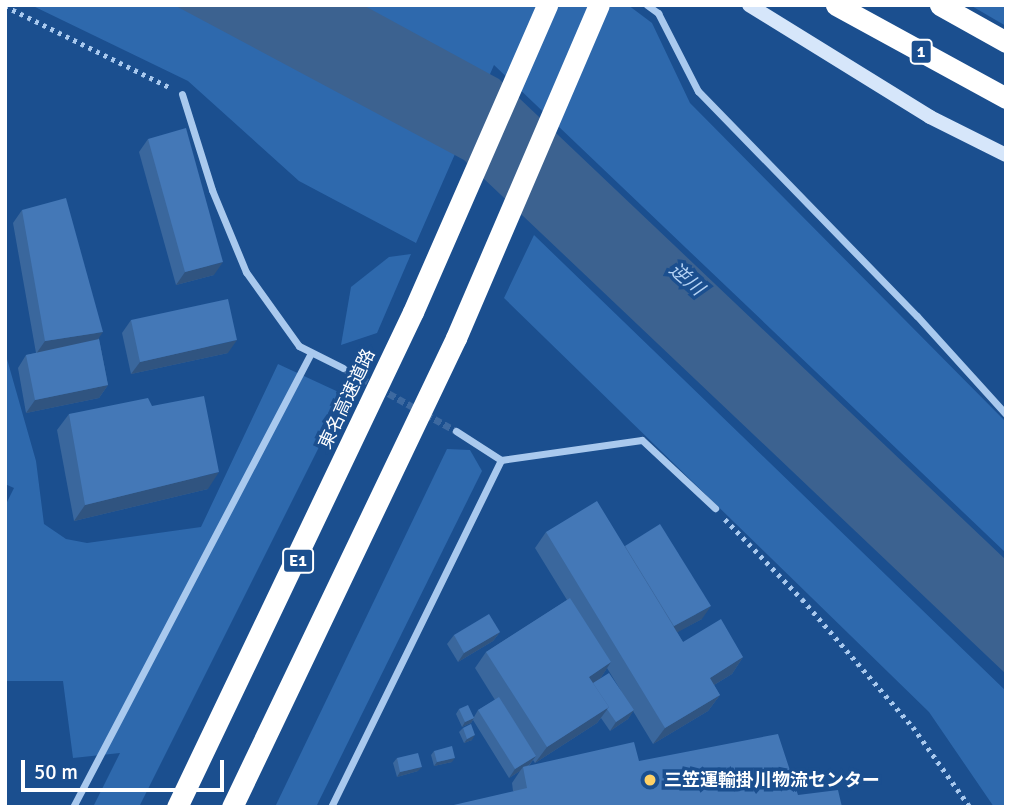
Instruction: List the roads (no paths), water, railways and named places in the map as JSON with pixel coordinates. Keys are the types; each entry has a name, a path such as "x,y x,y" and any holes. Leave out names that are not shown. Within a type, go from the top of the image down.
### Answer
{"highway":[{"name":"東名高速道路","path":"177,807 288,581 413,312 547,5"},
{"path":"232,807 456,338 598,5"},
{"name":"1","path":"836,5 1006,98"},
{"path":"940,5 1006,42"}],"street":[{"path":"647,5 658,13 698,91 917,316 1006,414"},
{"path":"749,5 930,117 1006,155"},
{"path":"182,93 212,190 246,272 299,346 343,368"},
{"path":"73,807 311,353"},
{"path":"456,430 501,460 642,440 715,508"},
{"path":"331,807 501,460"}],"water":[{"name":"逆川","path":"174,5 363,5 499,79 1006,560 1006,674 464,160"}],"tunnel":[{"path":"343,368 456,431"}],"place":[{"name":"三笠運輸掛川物流センター","path":"650,780"}]}
